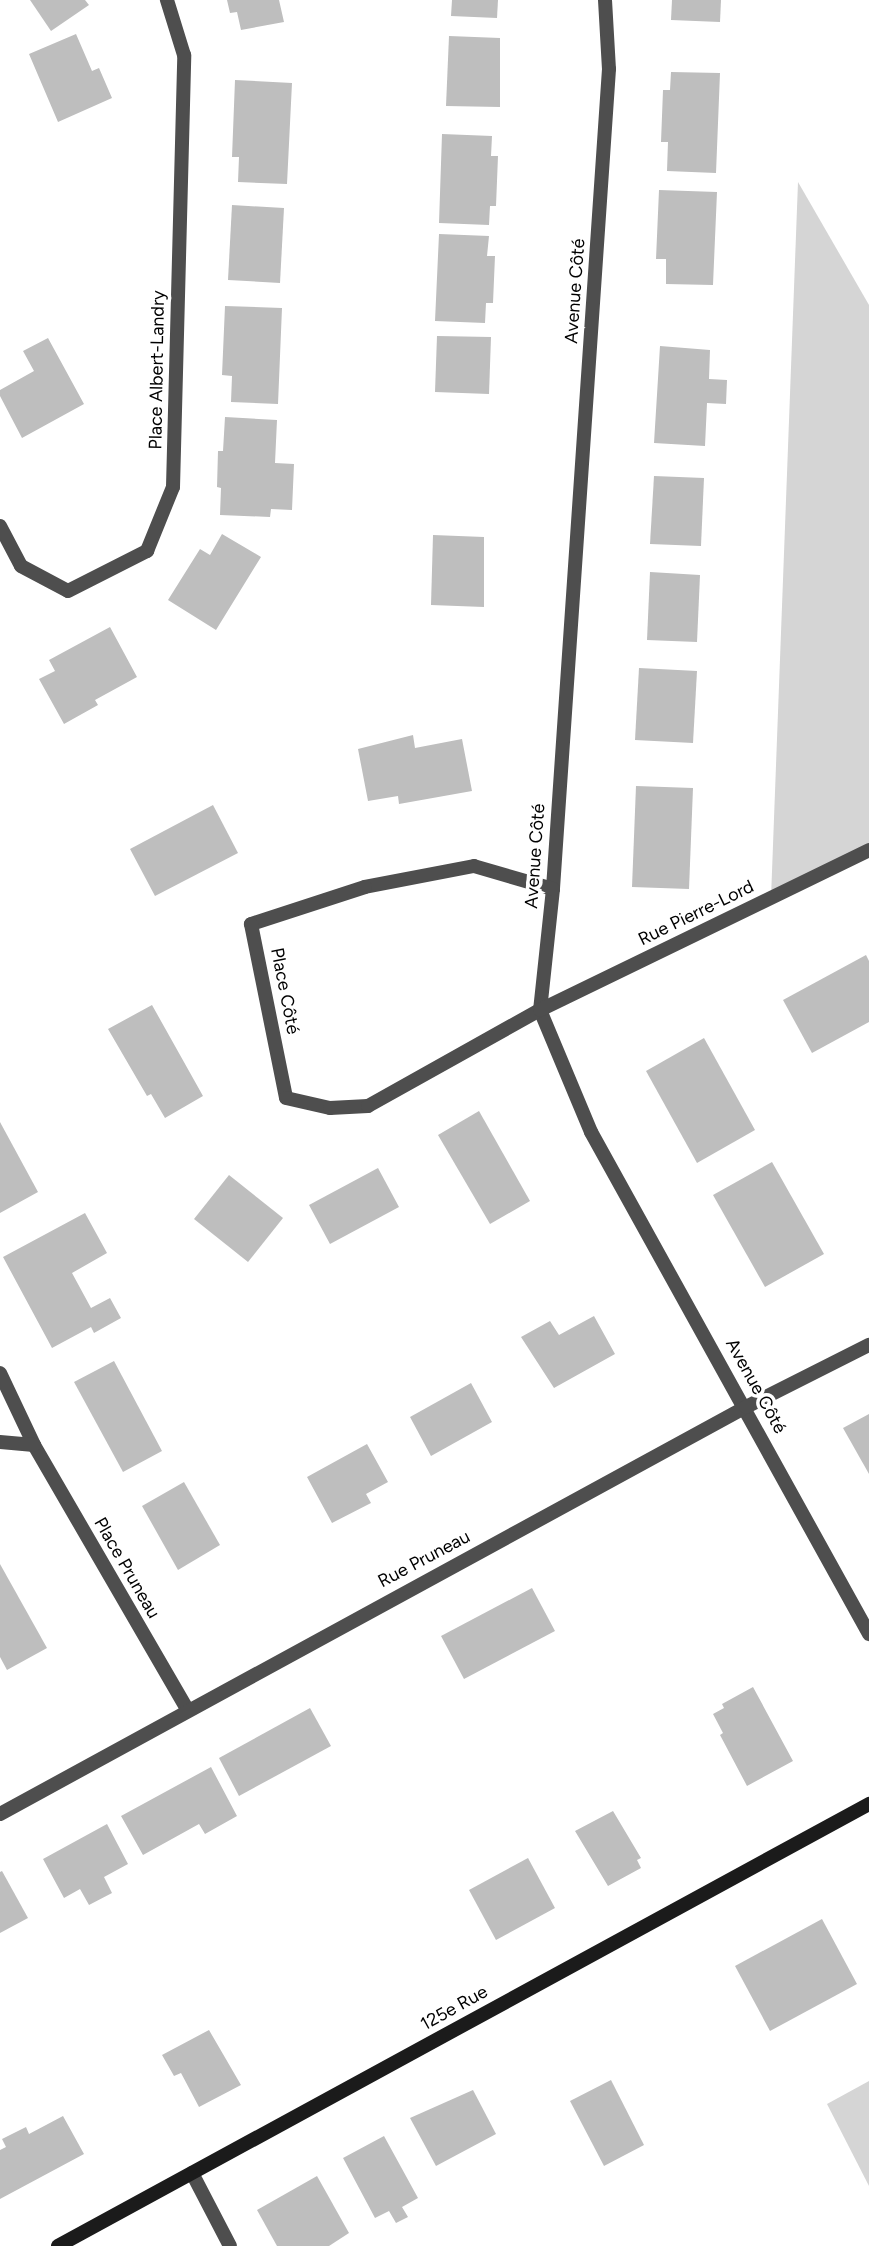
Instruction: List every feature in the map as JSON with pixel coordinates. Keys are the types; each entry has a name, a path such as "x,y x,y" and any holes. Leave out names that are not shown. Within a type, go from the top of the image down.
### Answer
{"main road":[{"name":"125e Rue","path":"58,2246 869,1804"}],"street":[{"name":"Place Albert-Landry","path":"0,526 21,566 68,591 147,551 173,487 184,55 167,0"},
{"name":"Avenue Côté","path":"605,0 609,69 552,888 540,1010 591,1132 746,1407 869,1634"},
{"name":"Rue Pierre-Lord","path":"540,1010 869,850"},
{"name":"Place Côté","path":"540,1010 368,1106 330,1108 286,1098 251,924 365,887 474,866 552,888"},
{"name":"Rue Pruneau","path":"0,1814 187,1709 746,1407 869,1345"},
{"name":"Place Pruneau","path":"0,1373 34,1446 187,1709"},
{"path":"0,1442 34,1446"},
{"path":"192,2173 230,2246"}],"shaded area":[{"path":"798,182 869,305 869,850 771,898"},
{"path":"869,2081 869,2186 827,2104"}],"building":[{"path":"30,0 85,0 89,5 51,31"},
{"path":"227,0 279,0 284,22 241,30 237,12 230,13"},
{"path":"452,0 498,0 497,18 451,16"},
{"path":"672,0 721,0 720,22 671,20"},
{"path":"76,34 92,71 99,68 112,98 58,122 29,54"},
{"path":"449,36 500,38 500,107 446,106"},
{"path":"671,72 720,73 716,173 667,171 668,142 661,142 663,90 670,90"},
{"path":"235,80 292,83 287,184 238,182 239,157 232,157"},
{"path":"442,134 492,136 491,156 498,156 496,206 490,206 489,225 439,223"},
{"path":"659,190 717,192 713,285 666,284 666,259 656,259"},
{"path":"232,205 284,208 280,283 228,280"},
{"path":"439,234 489,236 487,256 495,256 493,303 486,303 485,323 435,321"},
{"path":"225,306 282,308 278,404 231,402 232,376 222,375"},
{"path":"437,336 491,337 489,394 435,392"},
{"path":"48,338 84,404 22,438 0,396 0,390 34,371 23,351"},
{"path":"660,346 710,350 709,379 727,380 726,404 707,403 705,446 654,443"},
{"path":"225,417 277,420 275,463 294,464 292,510 271,509 270,517 220,515 221,488 217,487 218,451 223,451"},
{"path":"654,476 704,478 701,546 650,544"},
{"path":"222,534 261,557 216,630 168,600 200,549 210,555"},
{"path":"433,535 484,537 484,607 431,605"},
{"path":"650,572 700,575 697,642 647,640"},
{"path":"110,627 137,677 95,700 98,705 64,724 39,679 55,671 49,660"},
{"path":"639,668 697,671 693,743 635,740"},
{"path":"413,735 415,748 462,739 472,791 399,804 398,796 368,801 358,749"},
{"path":"636,786 693,788 689,889 632,887"},
{"path":"213,805 238,853 155,896 130,849"},
{"path":"866,955 869,961 869,1022 812,1053 783,1000"},
{"path":"152,1005 203,1096 165,1118 151,1094 147,1096 108,1029"},
{"path":"704,1038 755,1130 697,1163 646,1071"},
{"path":"479,1111 530,1201 490,1224 438,1135"},
{"path":"0,1122 38,1192 0,1213"},
{"path":"772,1162 824,1254 765,1287 713,1195"},
{"path":"378,1168 399,1207 330,1244 309,1205"},
{"path":"229,1175 283,1218 248,1262 194,1219"},
{"path":"85,1213 107,1253 72,1273 91,1308 110,1298 121,1318 94,1333 91,1327 52,1348 3,1257"},
{"path":"594,1316 615,1354 554,1388 521,1337 550,1321 559,1335"},
{"path":"114,1361 162,1451 123,1472 74,1382"},
{"path":"471,1383 492,1422 431,1456 410,1417"},
{"path":"869,1414 869,1474 843,1428"},
{"path":"367,1444 388,1482 366,1494 371,1503 332,1523 307,1477"},
{"path":"184,1482 220,1545 178,1570 142,1506"},
{"path":"0,1564 47,1648 7,1670 0,1657"},
{"path":"532,1588 555,1631 464,1679 441,1636"},
{"path":"753,1687 793,1761 747,1786 720,1735 723,1733 713,1714 724,1708 722,1704"},
{"path":"310,1708 331,1746 239,1796 219,1758"},
{"path":"211,1767 237,1816 205,1834 199,1824 143,1855 121,1816"},
{"path":"613,1811 641,1858 637,1860 641,1868 608,1886 575,1831"},
{"path":"107,1824 128,1864 104,1877 112,1893 89,1905 80,1889 64,1898 43,1859"},
{"path":"528,1858 555,1908 496,1940 469,1890"},
{"path":"2,1871 28,1918 0,1933 0,1872"},
{"path":"822,1919 857,1984 770,2031 735,1966"},
{"path":"209,2030 241,2085 199,2107 181,2073 174,2076 162,2055"},
{"path":"611,2080 644,2145 604,2166 570,2101"},
{"path":"473,2090 496,2134 436,2166 410,2118"},
{"path":"63,2116 84,2154 0,2199 0,2150 6,2147 2,2139 26,2127 29,2134"},
{"path":"384,2136 418,2198 402,2207 408,2217 396,2223 389,2211 375,2218 343,2158"},
{"path":"317,2176 349,2233 329,2246 277,2246 257,2210"}]}
